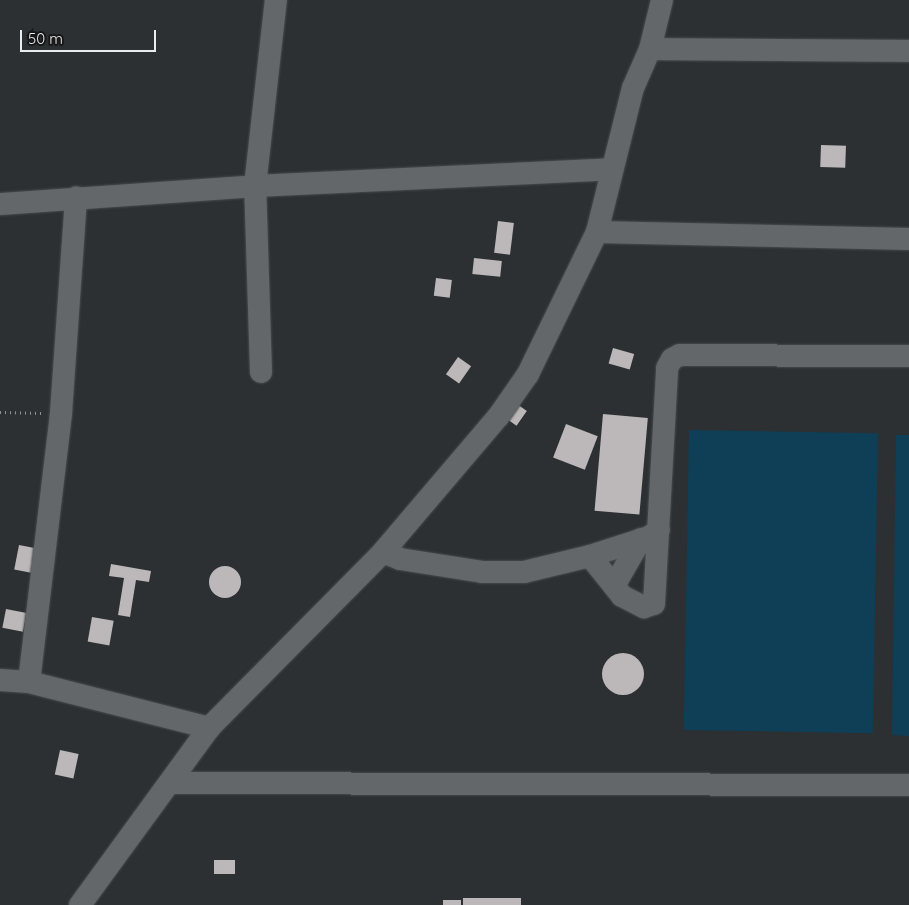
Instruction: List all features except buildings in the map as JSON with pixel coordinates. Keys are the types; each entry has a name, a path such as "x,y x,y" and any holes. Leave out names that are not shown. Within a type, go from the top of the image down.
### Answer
{"street":[{"path":"261,372 255,186 276,0"},
{"path":"80,905 171,783 209,728 383,552 498,417 528,374 597,232 634,88 650,49 662,0"},
{"path":"650,49 909,51"},
{"path":"0,204 255,186 612,169"},
{"path":"29,682 61,413 76,198"},
{"path":"597,232 909,239"},
{"path":"590,556 614,586 630,602 644,607 654,604 650,535 667,368 672,359 680,356 909,356"},
{"path":"383,552 400,559 482,572 535,571 590,556 650,535"},
{"path":"614,586 650,535"},
{"path":"0,680 29,682 209,728"},
{"path":"171,783 909,785"}],"path":[{"path":"0,412 61,413"}],"shaded area":[{"path":"689,430 878,433 873,733 684,730"},
{"path":"896,435 909,435 909,736 892,735"}]}
